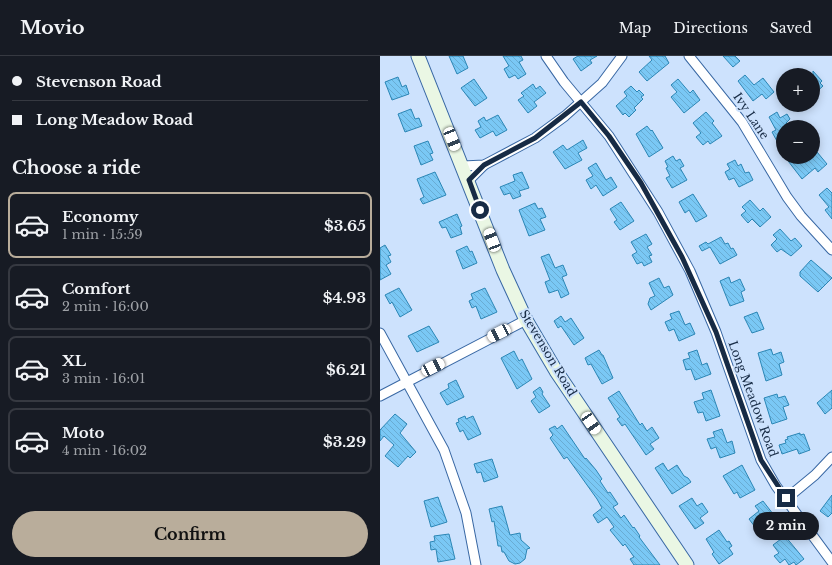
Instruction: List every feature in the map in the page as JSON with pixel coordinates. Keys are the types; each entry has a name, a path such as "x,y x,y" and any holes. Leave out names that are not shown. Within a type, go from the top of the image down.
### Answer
{"main road":[{"name":"Stevenson Road","path":"418,56 469,180 503,270 526,320 556,371 687,565"}],"street":[{"name":"Long Meadow Road","path":"546,56 609,136 641,183 682,257 716,332 761,460 832,562"},
{"path":"469,180 484,165 535,138 581,102 606,78 622,56"},
{"name":"Ivy Lane","path":"689,56 742,122 787,197 801,216 832,250"},
{"path":"463,166 484,165"},
{"path":"380,396 526,320"},
{"path":"380,333 441,443 452,470 466,513 476,565"},
{"path":"786,498 815,475 832,457"}],"building":[{"path":"449,56 463,56 468,68 457,74"},
{"path":"503,56 521,56 523,60 519,62 526,74 518,79 515,75 509,78 504,69 509,66"},
{"path":"578,56 597,56 590,60 592,63 581,71 573,59"},
{"path":"649,56 665,56 669,63 647,81 639,72 652,60"},
{"path":"723,56 735,56 740,61 733,67"},
{"path":"745,75 754,85 763,78 774,92 766,99 762,94 753,101 738,81"},
{"path":"398,77 402,87 406,85 409,94 392,100 385,82"},
{"path":"474,79 487,98 475,106 461,88"},
{"path":"678,79 690,93 693,90 700,100 684,113 671,97 677,92 671,85"},
{"path":"533,84 536,89 540,86 546,93 534,102 537,106 528,113 518,100 524,96 521,93"},
{"path":"631,86 637,92 639,90 644,95 641,97 643,99 634,108 636,110 629,117 625,113 623,115 616,106 627,96 624,92"},
{"path":"411,109 415,119 419,118 422,126 405,132 398,114"},
{"path":"706,112 714,121 712,123 722,136 710,144 708,141 703,145 696,137 701,133 693,123"},
{"path":"777,112 780,118 787,114 790,119 776,120 776,130 769,117"},
{"path":"498,115 507,130 496,136 493,131 480,138 475,130 481,127 478,121 484,117 486,121"},
{"path":"647,126 651,131 652,130 663,148 649,157 636,134"},
{"path":"776,130 776,139 772,132"},
{"path":"583,140 587,148 578,153 582,160 565,169 553,152 563,145 567,150"},
{"path":"428,141 433,153 430,154 433,160 421,165 414,146"},
{"path":"673,156 676,161 680,159 684,166 680,168 687,180 672,188 666,178 670,176 666,168 668,167 665,161"},
{"path":"820,156 827,164 818,172 815,168 802,179 790,164 820,164"},
{"path":"735,160 738,166 741,164 745,173 749,172 753,180 739,187 734,178 729,180 725,172 730,169 727,164"},
{"path":"596,163 606,180 611,177 617,187 603,196 596,185 591,189 586,180 593,176 588,168"},
{"path":"435,172 446,195 423,204 420,199 424,197 417,179"},
{"path":"522,172 529,188 519,191 521,196 513,199 510,193 504,195 500,187 515,181 513,175"},
{"path":"827,188 832,193 832,219 825,210 829,207 819,195"},
{"path":"693,194 707,216 696,222 689,210 685,213 679,202"},
{"path":"750,200 760,211 763,208 771,217 760,227 752,219 748,223 741,215 746,211 742,207"},
{"path":"621,202 634,221 620,230 614,222 617,220 610,209"},
{"path":"535,203 538,209 542,208 546,217 540,219 545,230 529,236 519,210"},
{"path":"457,214 462,226 460,227 462,234 451,238 446,227 442,228 439,222"},
{"path":"780,229 791,241 795,238 802,246 791,256 781,249 777,252 771,245 777,239 773,235"},
{"path":"646,234 652,244 647,247 652,255 649,256 652,262 644,266 642,262 637,264 632,255 637,252 631,242"},
{"path":"721,237 725,244 728,243 731,249 733,248 737,255 720,264 710,247 702,251 699,246 706,242 708,244"},
{"path":"385,245 391,255 388,256 391,262 386,265 391,274 380,280 380,248"},
{"path":"467,246 470,252 472,251 477,263 463,269 456,251"},
{"path":"549,254 555,268 563,265 567,275 562,277 569,294 561,298 558,290 549,293 545,282 550,280 541,257"},
{"path":"811,260 832,278 818,292 800,276 800,272"},
{"path":"729,277 731,283 740,279 745,290 741,292 744,301 730,306 720,281"},
{"path":"659,278 664,288 669,286 673,295 651,310 648,304 650,298 655,296 649,283"},
{"path":"399,288 412,310 400,317 392,302 390,304 385,295"},
{"path":"485,288 497,312 481,319 476,306 472,308 469,301 473,299 471,294"},
{"path":"679,311 685,325 690,323 695,334 679,341 674,329 669,331 665,322 672,319 670,314"},
{"path":"757,312 764,329 752,333 744,317"},
{"path":"561,316 565,322 571,318 584,338 574,345 561,326 558,328 554,321"},
{"path":"429,326 439,342 417,352 408,336"},
{"path":"771,349 773,355 781,352 784,362 779,364 782,375 766,381 758,353"},
{"path":"599,350 603,355 613,378 602,384 591,364 588,365 585,358"},
{"path":"697,350 702,365 707,363 711,374 695,380 691,369 686,370 683,360 690,358 688,353"},
{"path":"514,351 519,361 522,359 532,379 517,389 501,358"},
{"path":"456,380 464,397 447,405 440,393 449,388 448,384"},
{"path":"540,387 543,392 542,394 550,406 539,413 531,401 536,397 533,392"},
{"path":"711,390 720,416 706,421 703,412 698,413 694,402 704,399 702,393"},
{"path":"832,390 832,408 825,414 817,403"},
{"path":"619,391 640,425 642,423 647,431 652,427 659,438 650,444 654,449 646,455 625,424 622,426 617,419 620,417 608,398"},
{"path":"777,394 778,398 785,396 789,405 783,407 787,419 772,424 764,398"},
{"path":"395,414 407,424 400,433 416,452 410,458 408,456 398,467 385,456 394,445 384,436 380,441 380,430"},
{"path":"465,416 466,419 473,416 481,434 468,440 463,430 460,432 456,423 459,422 458,419"},
{"path":"562,425 585,459 586,458 596,470 602,479 600,481 608,493 610,492 618,504 613,507 621,518 624,515 633,528 634,527 640,536 639,537 660,565 634,565 630,559 634,557 625,544 623,546 610,530 614,527 607,517 598,523 593,515 602,508 597,499 567,457 564,459 550,438 553,435 549,429 555,426 557,429"},
{"path":"722,429 727,443 732,441 735,453 720,458 716,447 711,449 707,439 715,437 713,432"},
{"path":"800,433 800,435 804,434 810,450 799,454 797,449 782,454 779,445 786,443 785,440 788,439 787,437"},
{"path":"492,459 498,477 484,482 481,472 477,473 474,464"},
{"path":"663,463 668,471 677,465 684,476 691,482 672,494 655,468"},
{"path":"742,465 755,490 740,498 737,492 734,494 723,476"},
{"path":"832,495 832,513 828,517 820,511"},
{"path":"438,497 447,522 431,527 424,501"},
{"path":"692,498 697,506 702,503 708,512 700,518 704,523 695,529 679,506"},
{"path":"763,501 780,523 763,533 758,526 755,527 749,519 759,511 755,506"},
{"path":"502,506 510,535 520,533 521,540 530,548 527,549 525,559 520,563 515,564 509,561 504,552 502,552 501,546 498,546 494,521 492,522 489,509"},
{"path":"719,530 727,542 729,541 732,546 729,548 733,554 719,564 712,554 714,552 706,539"},
{"path":"449,534 455,559 438,562 436,549 431,550 430,542 435,541 434,536"},
{"path":"785,536 804,559 796,565 794,562 789,565 785,559 780,563 774,556 779,553 773,545"}],"route":[{"path":"480,210 469,180 484,165 535,138 550,128 581,102 609,136 641,183 690,271 716,332 761,460 776,486 786,498"}]}
